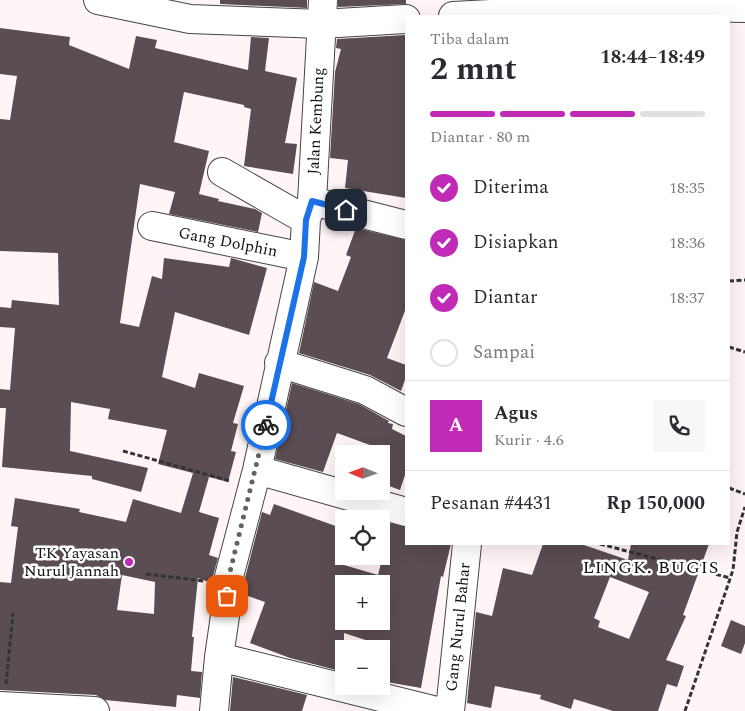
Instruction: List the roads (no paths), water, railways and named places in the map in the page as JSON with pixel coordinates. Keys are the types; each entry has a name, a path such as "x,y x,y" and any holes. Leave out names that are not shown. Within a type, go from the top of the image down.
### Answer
{"street":[{"path":"98,0 190,19 322,12 405,19"},
{"path":"468,15 642,3 745,8"},
{"name":"Jalan Kembung","path":"214,711 226,609 227,584 255,479 304,257 309,211 322,12"},
{"path":"222,172 309,211 405,225"},
{"name":"Gang Dolphin","path":"152,226 304,257"},
{"path":"280,363 365,390 405,411"},
{"path":"255,479 405,512"},
{"name":"Gang Nurul Bahar","path":"450,711 466,545"},
{"path":"219,657 438,711"},
{"path":"2,707 95,711"}],"place":[{"name":"TK Yayasan Nurul Jannah","path":"129,562"}],"district":[{"name":"LINGK. BUGIS","path":"651,567"}]}
